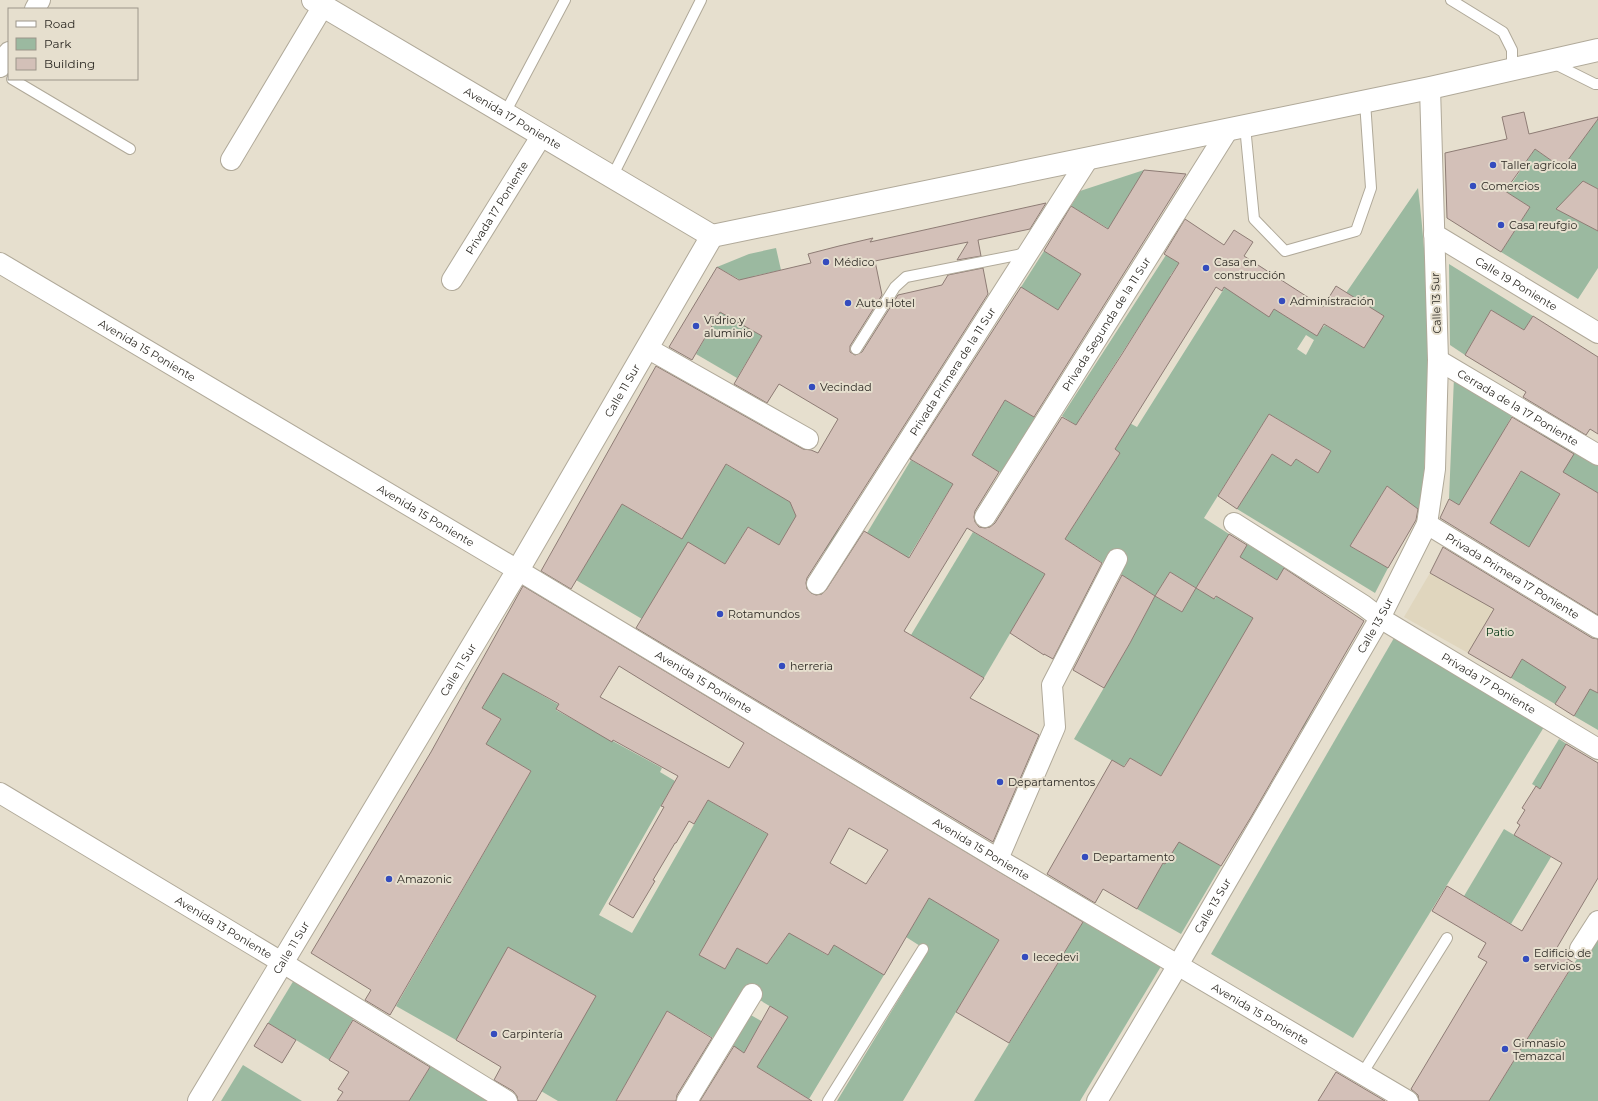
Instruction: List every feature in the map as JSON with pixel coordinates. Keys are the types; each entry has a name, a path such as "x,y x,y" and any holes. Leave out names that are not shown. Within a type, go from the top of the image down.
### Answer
{"main road":[{"name":"Avenida 17 Poniente","path":"318,3 712,236"},
{"path":"712,236 1365,102 1598,50"},
{"name":"Calle 11 Sur","path":"199,1101 518,570 712,236"}],"street":[{"path":"230,160 318,3"},
{"path":"0,67 8,54"},
{"name":"Calle 13 Sur","path":"1098,1101 1380,618 1427,524 1435,469 1438,360 1430,88"},
{"name":"Privada Segunda de la 11 Sur","path":"985,517 1236,128"},
{"name":"Privada 17 Poniente","path":"452,280 542,135"},
{"name":"Privada Primera de la 11 Sur","path":"816,584 1088,159"},
{"name":"Calle 19 Poniente","path":"1434,234 1598,333"},
{"name":"Avenida 15 Poniente","path":"0,263 518,570 998,859 1408,1101"},
{"path":"647,348 808,439"},
{"name":"Cerrada de la 17 Poniente","path":"1438,360 1598,455"},
{"name":"Privada 17 Poniente","path":"1234,523 1363,605 1380,618 1598,749"},
{"name":"Privada Primera 17 Poniente","path":"1427,524 1598,628"},
{"path":"998,859 1056,727 1052,685 1117,559"},
{"name":"Avenida 13 Poniente","path":"0,793 283,963 507,1101"},
{"path":"1580,949 1598,921"},
{"path":"687,1101 752,994"}],"lane":[{"path":"505,113 565,0"},
{"path":"612,177 701,0"},
{"path":"1451,0 1503,32 1512,50 1512,70"},
{"path":"1549,62 1595,84 1598,84"},
{"path":"14,80 130,149"},
{"path":"1236,128 1254,219 1285,251 1356,232 1371,188 1365,102"},
{"path":"856,349 895,287 906,277 1028,252"},
{"path":"1362,1074 1447,938"},
{"path":"828,1101 923,949"}],"shaded area":[{"path":"1430,573 1494,609 1468,653 1404,617"}],"green space":[{"path":"1598,119 1598,189 1583,181 1557,209 1598,231 1598,268 1578,299 1501,252 1530,207 1506,192 1535,149 1562,168"},
{"path":"1144,170 1109,229 1071,206 1080,191"},
{"path":"1418,188 1425,260 1428,323 1427,418 1421,512 1387,486 1350,546 1388,568 1375,593 1237,509 1272,454 1291,466 1296,459 1318,473 1331,451 1269,414 1204,518 1229,534 1196,588 1170,572 1155,596 1065,539 1120,453 1108,446 1124,420 1137,427 1244,257 1263,268 1245,297 1254,307 1269,316 1277,305 1284,309 1282,314 1290,319 1296,311 1322,328 1325,325 1364,348 1383,316 1346,293","holes":["1306,335 1314,340 1306,355 1297,349"]},
{"path":"776,248 781,270 754,276 758,290 717,267 749,254"},
{"path":"1044,251 1081,274 1058,310 1021,287"},
{"path":"1166,255 1179,263 1170,276 1173,279 1154,303 1079,420 1085,431 1062,416"},
{"path":"1449,264 1533,316 1524,330 1491,310 1465,355 1450,345"},
{"path":"720,312 762,336 737,378 696,354"},
{"path":"1454,377 1514,412 1502,434 1515,442 1499,469 1486,461 1477,475 1508,493 1546,431 1598,462 1598,497 1570,477 1547,516 1598,547 1598,588 1449,499"},
{"path":"1005,400 1036,418 1001,473 972,455"},
{"path":"689,443 841,531 828,552 789,529 779,545 748,527 725,564 688,543 642,619 576,580 622,504 662,528 690,525 716,481"},
{"path":"911,460 953,484 908,558 867,533"},
{"path":"973,532 1045,574 984,678 911,635"},
{"path":"1247,544 1285,567 1277,580 1248,562 1228,595 1254,618 1161,776 1130,758 1123,767 1074,739 1130,643 1155,596 1182,612 1196,588 1215,599"},
{"path":"1537,634 1540,670 1552,678 1576,671 1555,704 1511,678"},
{"path":"1394,638 1544,727 1353,1038 1211,954"},
{"path":"482,660 559,705 556,710 662,768 660,772 675,781 599,915 632,933 708,800 769,835 790,933 827,955 834,945 884,975 809,1099 757,1067 751,1040 744,1053 731,1045 749,1014 763,1022 788,1017 743,990 715,1039 667,1011 616,1101 558,1101 541,1091 480,999 456,1040 396,1006 531,771 486,744 501,719 482,708 486,702 465,689","holes":["712,933 789,933 767,964 737,948 725,969 700,955"]},
{"path":"1273,672 1319,698 1303,729 1287,719 1204,856 1221,866 1181,934 1137,909 1149,888 1145,886 1160,861 1165,864 1178,842 1136,817 1150,794 1188,816"},
{"path":"1585,686 1598,693 1598,730 1574,716 1581,705 1576,701"},
{"path":"1559,739 1576,750 1547,793 1532,784"},
{"path":"1504,829 1551,857 1511,924 1464,896"},
{"path":"929,898 999,940 903,1101 837,1101 928,951 906,937"},
{"path":"1086,917 1163,963 1080,1101 974,1101"},
{"path":"1598,925 1598,1101 1489,1101"},
{"path":"294,980 355,1016 329,1060 268,1023"},
{"path":"432,1064 492,1101 409,1101"},
{"path":"243,1065 302,1101 221,1101"}],"building":[{"path":"1524,112 1529,134 1598,117 1598,119 1562,168 1535,149 1505,191 1530,207 1501,252 1447,218 1445,153 1507,139 1502,117"},
{"path":"1144,170 1186,174 1034,417 1005,400 972,455 999,472 975,511 975,522 979,527 990,527 995,523 1062,417 1076,425 1179,263 1164,254 1185,219 1224,245 1234,230 1253,242 1244,256 1323,307 1336,286 1384,316 1364,348 1324,324 1317,336 1274,309 1269,317 1224,287 1222,291 1216,287 1115,449 1120,453 1065,539 1102,563 1053,659 1044,655 1010,633 1045,574 967,528 904,631 984,678 970,698 1039,735 993,842 636,628 688,542 725,564 748,527 779,545 796,516 790,502 726,464 682,539 622,504 571,589 541,571 656,366 803,449 818,453 838,419 779,384 767,403 734,384 762,336 720,312 692,360 669,347 717,267 739,280 811,263 808,254 839,246 873,238 870,242 1046,203 1030,229 978,240 981,256 957,260 968,242 875,261 882,295 850,346 850,352 855,355 862,352 898,295 942,285 948,275 983,268 988,294 807,578 807,589 816,595 822,594 826,590 864,531 909,558 953,484 910,459 1021,287 1058,310 1081,274 1044,251 1071,206 1108,229"},
{"path":"1583,181 1598,189 1598,231 1556,209"},
{"path":"1491,310 1524,330 1533,316 1598,357 1598,434 1590,429 1586,435 1523,397 1526,392 1465,355"},
{"path":"1269,414 1331,451 1318,473 1296,459 1291,466 1272,454 1237,509 1218,496"},
{"path":"1512,417 1574,454 1563,472 1598,493 1598,615 1440,518 1449,499 1459,505","holes":["1521,471 1560,494 1529,547 1490,523"]},
{"path":"1387,486 1418,509 1416,520 1388,568 1350,546"},
{"path":"1229,534 1247,545 1240,557 1277,580 1284,568 1364,621 1251,817 1221,866 1179,842 1165,864 1163,863 1137,909 1103,889 1095,903 1047,874 1112,760 1124,767 1130,758 1161,776 1253,618 1216,596 1214,599 1196,588"},
{"path":"1443,547 1592,638 1598,639 1598,693 1590,689 1574,716 1555,704 1566,687 1522,659 1511,678 1468,653 1494,609 1430,573"},
{"path":"1170,572 1196,588 1182,612 1155,596"},
{"path":"1122,575 1155,596 1104,688 1073,670"},
{"path":"523,586 1083,922 1009,1043 956,1012 999,940 929,898 884,975 834,945 828,955 789,933 767,964 737,948 725,969 699,955 768,834 708,800 694,824 689,821 675,843 633,918 609,904 664,807 661,806 678,776 613,740 612,742 556,709 559,704 503,673 482,708 501,719 486,744 531,771 390,1015 365,1000 371,990 311,953 431,752","holes":["619,666 744,743 729,768 600,697","849,828 888,850 866,884 830,863"]},
{"path":"1566,744 1598,763 1598,878 1555,951 1574,963 1489,1101 1419,1101 1418,1095 1411,1089 1487,962 1478,957 1486,943 1432,911 1447,886 1522,931 1562,863 1514,835 1520,825 1517,823 1525,810 1522,808 1536,786 1540,789"},
{"path":"508,947 596,996 536,1101 518,1101 517,1096 513,1091 494,1080 501,1067 456,1040"},
{"path":"770,1006 788,1017 757,1067 812,1101 700,1101 734,1046 744,1053"},
{"path":"667,1011 712,1038 677,1095 676,1101 616,1101"},
{"path":"353,1020 430,1067 409,1101 337,1101 343,1092 338,1089 349,1072 329,1060"},
{"path":"268,1023 296,1040 282,1063 254,1046"},
{"path":"1336,1072 1385,1101 1318,1101"}],"place":[{"name":"Taller agrícola","path":"1493,165"},
{"name":"Comercios","path":"1473,186"},
{"name":"Casa reufgio","path":"1501,225"},
{"name":"Médico","path":"826,262"},
{"name":"Casa en construcción","path":"1206,268"},
{"name":"Administración","path":"1282,301"},
{"name":"Auto Hotel","path":"848,303"},
{"name":"Vidrio y aluminio","path":"696,326"},
{"name":"Vecindad","path":"812,387"},
{"name":"Rotamundos","path":"720,614"},
{"name":"herreria","path":"782,666"},
{"name":"Departamentos","path":"1000,782"},
{"name":"Departamento","path":"1085,857"},
{"name":"Amazonic","path":"389,879"},
{"name":"Iecedevi","path":"1025,957"},
{"name":"Edificio de servicios","path":"1526,959"},
{"name":"Carpintería","path":"494,1034"},
{"name":"Gimnasio Temazcal","path":"1505,1049"}],"park label":[{"name":"Patio","path":"1500,632"}]}
